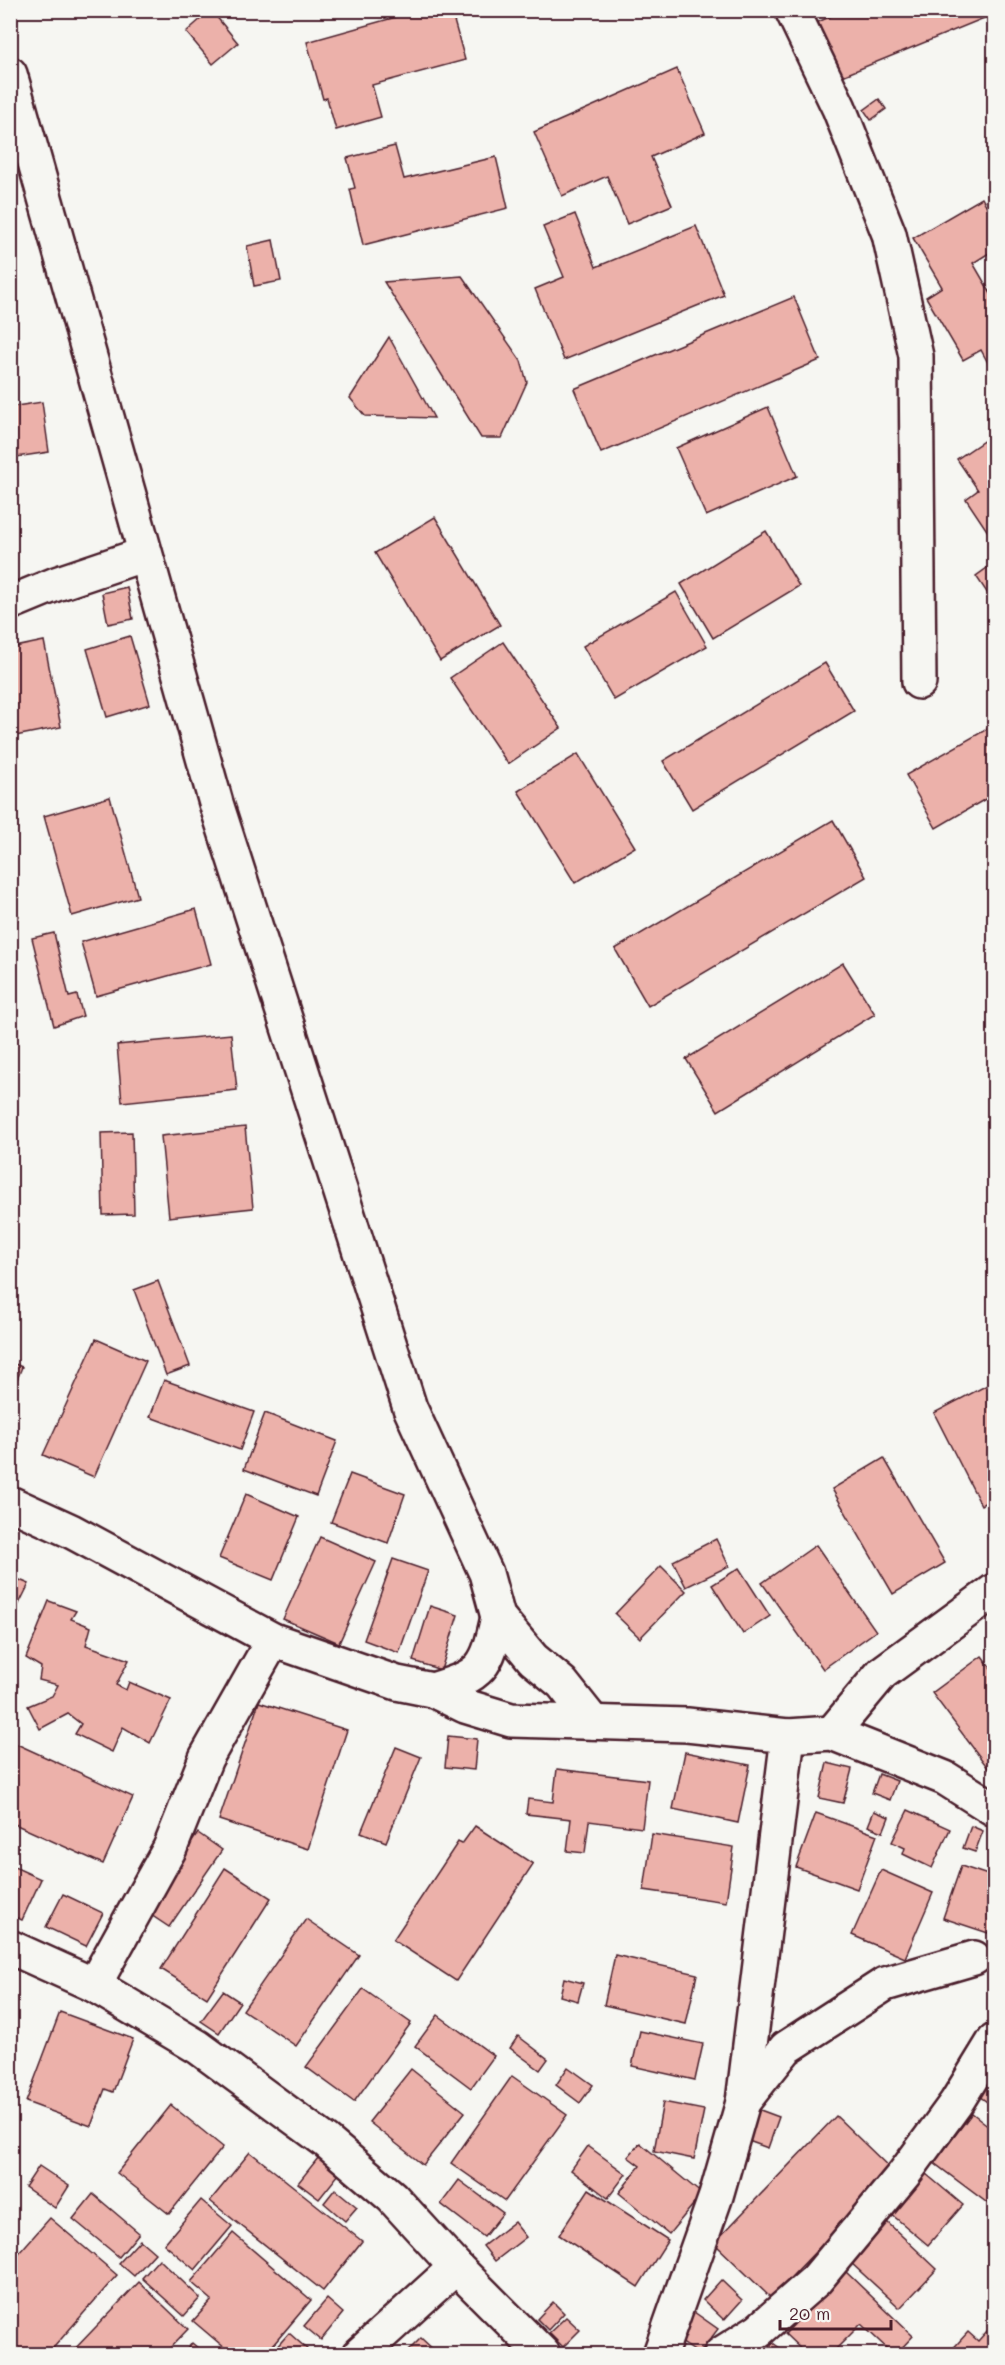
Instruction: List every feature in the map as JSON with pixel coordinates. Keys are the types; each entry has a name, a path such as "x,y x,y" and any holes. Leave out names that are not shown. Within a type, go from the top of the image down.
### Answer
{"street":[{"path":"792,10 839,108 889,234 916,356 919,682"},
{"path":"10,74 216,803 410,1408 486,1573 498,1617 533,1659 562,1683 592,1722"},
{"path":"10,603 56,584 145,554"},
{"path":"10,1503 71,1531 273,1640 397,1683 432,1690 465,1706 511,1720 687,1725 789,1736 832,1733 945,1778 994,1809"},
{"path":"832,1733 882,1673 994,1591"},
{"path":"432,1690 460,1682 480,1670 491,1651 498,1617"},
{"path":"94,1985 170,1848 206,1758 273,1640"},
{"path":"660,2355 716,2196 743,2102 789,1736"},
{"path":"10,1947 94,1985 198,2047 326,2141 392,2197 456,2267 543,2355"},
{"path":"743,2102 786,2048 885,1984 974,1958"},
{"path":"721,2355 759,2330 816,2280 904,2174 956,2103 994,2041"},
{"path":"360,2355 456,2267"}],"building":[{"path":"211,10 238,43 213,64 186,32"},
{"path":"421,10 451,10 465,60 372,85 381,117 336,130 327,98 323,99 307,42"},
{"path":"845,10 994,10 994,14 840,77 818,22"},
{"path":"677,69 705,133 651,157 672,205 627,224 607,176 562,196 534,132"},
{"path":"879,99 886,109 871,120 864,110"},
{"path":"395,146 404,179 496,157 508,208 363,245 350,189 355,188 347,158"},
{"path":"982,198 994,219 994,250 973,263 994,299 994,374 981,350 963,360 926,297 942,287 913,238"},
{"path":"575,214 596,267 696,226 724,295 564,360 535,289 564,277 543,227"},
{"path":"273,240 281,281 254,286 247,246"},
{"path":"462,276 521,361 527,382 502,438 481,438 384,282"},
{"path":"794,297 820,360 601,453 574,389"},
{"path":"389,337 434,418 365,416 350,398"},
{"path":"42,402 49,452 10,458 10,407"},
{"path":"768,407 797,476 706,516 676,448"},
{"path":"994,434 994,541 966,499 978,490 957,459"},
{"path":"435,517 500,625 440,661 375,553"},
{"path":"766,531 799,586 713,638 681,584"},
{"path":"994,563 994,603 976,576"},
{"path":"127,587 133,619 108,624 102,593"},
{"path":"676,592 707,646 614,700 583,646"},
{"path":"130,636 150,704 107,717 87,649"},
{"path":"44,641 61,727 10,737 10,648"},
{"path":"503,642 561,728 508,764 450,678"},
{"path":"825,663 854,711 692,809 663,761"},
{"path":"994,725 994,794 936,828 906,775"},
{"path":"578,754 635,847 575,883 518,791"},
{"path":"110,797 138,897 72,916 44,816"},
{"path":"833,820 866,877 648,1006 615,949"},
{"path":"196,909 211,964 96,996 81,942"},
{"path":"10,912 19,916 10,937"},
{"path":"54,933 69,997 77,995 83,1016 54,1026 32,938"},
{"path":"843,963 875,1014 718,1111 686,1059"},
{"path":"231,1034 237,1090 122,1102 117,1045"},
{"path":"245,1127 253,1208 169,1217 161,1136"},
{"path":"132,1132 134,1214 103,1215 101,1133"},
{"path":"158,1281 190,1366 166,1375 134,1290"},
{"path":"96,1339 146,1361 94,1477 43,1455"},
{"path":"10,1362 22,1367 10,1397"},
{"path":"164,1380 254,1412 240,1450 150,1417"},
{"path":"991,1383 994,1390 994,1498 981,1505 934,1413"},
{"path":"265,1413 337,1441 316,1496 244,1469"},
{"path":"884,1458 945,1563 893,1594 832,1489"},
{"path":"350,1474 405,1494 388,1543 331,1522"},
{"path":"246,1494 299,1517 273,1580 219,1558"},
{"path":"320,1537 376,1562 339,1643 283,1619"},
{"path":"716,1539 729,1566 686,1587 673,1561"},
{"path":"816,1545 876,1631 823,1669 762,1583"},
{"path":"393,1559 428,1571 399,1653 364,1640"},
{"path":"661,1566 686,1591 640,1638 615,1614"},
{"path":"739,1568 770,1616 743,1634 712,1585"},
{"path":"10,1576 29,1584 10,1622"},
{"path":"49,1601 76,1611 71,1619 91,1627 86,1645 129,1660 116,1685 126,1690 129,1682 171,1700 150,1743 123,1727 112,1752 75,1734 81,1724 68,1714 40,1729 28,1706 52,1696 58,1685 39,1680 41,1667 26,1658"},
{"path":"430,1606 458,1615 441,1670 413,1661"},
{"path":"982,1656 994,1672 994,1776 932,1693"},
{"path":"259,1702 347,1730 308,1849 219,1820"},
{"path":"448,1736 477,1739 474,1770 445,1767"},
{"path":"10,1741 133,1797 103,1864 10,1822"},
{"path":"396,1747 421,1757 386,1842 361,1832"},
{"path":"685,1752 750,1765 738,1823 673,1809"},
{"path":"827,1763 852,1769 843,1803 819,1798"},
{"path":"557,1769 648,1780 642,1828 589,1821 585,1853 567,1851 571,1819 526,1814 528,1799 553,1802"},
{"path":"879,1774 897,1781 890,1800 872,1793"},
{"path":"908,1810 950,1829 932,1868 903,1854 905,1848 892,1842"},
{"path":"874,1811 889,1817 883,1832 868,1826"},
{"path":"816,1813 877,1835 857,1889 796,1867"},
{"path":"475,1826 533,1864 456,1981 393,1940 458,1842 462,1844"},
{"path":"971,1826 983,1831 975,1852 963,1848"},
{"path":"198,1833 222,1850 169,1927 145,1911"},
{"path":"652,1834 734,1847 726,1902 644,1890"},
{"path":"10,1865 41,1879 22,1920 10,1915"},
{"path":"961,1866 994,1877 994,1935 943,1918"},
{"path":"225,1868 271,1898 207,1998 161,1969"},
{"path":"881,1870 933,1893 905,1958 852,1935"},
{"path":"63,1894 103,1913 86,1946 46,1927"},
{"path":"306,1919 359,1955 296,2046 243,2010"},
{"path":"615,1955 697,1974 686,2024 604,2005"},
{"path":"564,1978 583,1983 578,2001 560,1996"},
{"path":"363,1989 411,2023 354,2102 306,2067"},
{"path":"223,1991 240,2002 219,2033 201,2021"},
{"path":"60,2012 133,2039 113,2092 105,2089 91,2126 26,2102"},
{"path":"438,2015 494,2056 471,2088 415,2046"},
{"path":"640,2031 703,2044 695,2080 632,2066"},
{"path":"518,2036 548,2059 540,2070 510,2048"},
{"path":"568,2067 593,2085 580,2103 556,2085"},
{"path":"411,2069 465,2112 423,2165 369,2122"},
{"path":"994,2073 994,2107 979,2096"},
{"path":"512,2076 567,2115 505,2201 451,2163"},
{"path":"663,2102 704,2110 694,2159 654,2151"},
{"path":"171,2105 223,2147 169,2214 117,2173"},
{"path":"752,2107 779,2117 768,2148 740,2138"},
{"path":"972,2113 994,2130 994,2208 934,2163"},
{"path":"836,2116 893,2171 771,2298 714,2243"},
{"path":"640,2143 702,2194 669,2234 619,2193 640,2166 628,2157"},
{"path":"588,2146 626,2174 608,2198 571,2170"},
{"path":"250,2152 362,2241 323,2291 210,2201"},
{"path":"318,2158 339,2174 319,2199 298,2183"},
{"path":"39,2166 69,2186 55,2208 25,2187"},
{"path":"926,2174 963,2205 928,2245 891,2214"},
{"path":"459,2180 503,2213 484,2237 441,2204"},
{"path":"335,2189 357,2207 345,2221 324,2203"},
{"path":"589,2189 668,2240 638,2287 559,2235"},
{"path":"93,2194 139,2233 119,2257 73,2219"},
{"path":"201,2200 232,2226 195,2270 164,2244"},
{"path":"50,2218 117,2275 48,2354 24,2354 13,2345 10,2347 10,2263"},
{"path":"514,2222 526,2237 495,2261 483,2246"},
{"path":"887,2222 937,2269 900,2308 850,2262"},
{"path":"233,2233 311,2300 268,2351 272,2354 232,2354 193,2321 212,2300 191,2282"},
{"path":"140,2240 155,2253 134,2276 119,2263"},
{"path":"159,2259 200,2298 184,2316 142,2278"},
{"path":"845,2271 913,2336 896,2354 893,2354 861,2324 831,2354 806,2354 785,2334"},
{"path":"721,2280 742,2300 724,2320 703,2300"},
{"path":"139,2282 188,2329 164,2354 70,2354"},
{"path":"327,2299 343,2313 321,2340 304,2326"},
{"path":"553,2302 564,2313 548,2330 537,2319"},
{"path":"694,2312 718,2329 699,2354 675,2338"},
{"path":"566,2317 580,2330 563,2347 549,2333"},
{"path":"987,2331 994,2338 994,2354 948,2354 968,2332 978,2341"},
{"path":"289,2333 307,2349 302,2354 281,2354 275,2349"},
{"path":"421,2338 438,2354 405,2354"},
{"path":"192,2343 205,2354 183,2354"},
{"path":"773,2343 788,2354 764,2354"}]}
